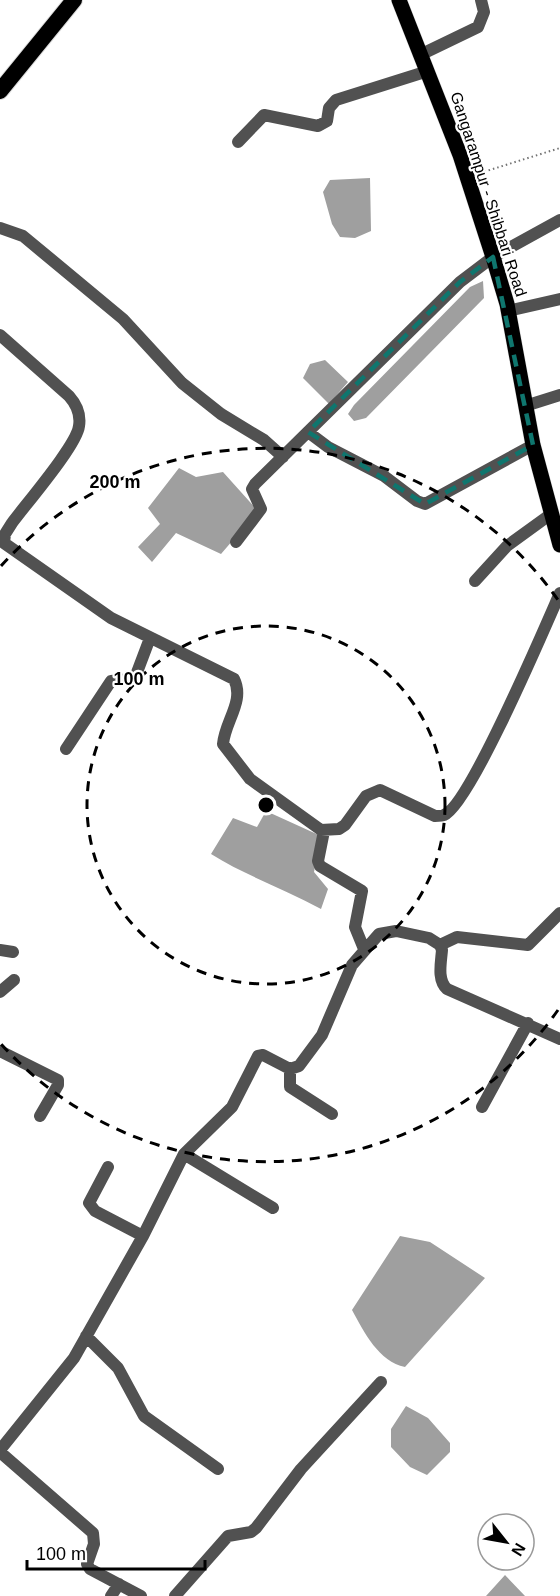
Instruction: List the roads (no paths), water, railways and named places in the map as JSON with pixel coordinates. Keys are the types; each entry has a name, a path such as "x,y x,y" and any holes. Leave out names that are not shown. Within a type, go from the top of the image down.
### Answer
{"highway":[{"path":"0,76 60,0"},
{"path":"0,91 74,0"}],"main road":[{"name":"Gangarampur - Shibbari Road","path":"399,0 422,54 467,177 493,257 508,311 533,445 560,545"}],"street":[{"path":"422,54 478,27 484,12 482,0"},
{"path":"238,142 264,115 318,126 327,121 329,108 336,100 428,71"},
{"path":"237,543 261,509 252,489 308,432 460,282 493,257 560,220"},
{"path":"0,228 23,236 123,319 182,383 222,414 264,440 283,457"},
{"path":"508,311 560,299"},
{"path":"0,335 69,396 77,406 80,417 75,438 3,532 4,543 111,618 234,679 238,697 224,735 224,744 250,779 313,827 324,831 339,829 345,825 372,791 388,792 435,816 445,815 453,808 487,753 560,593"},
{"path":"525,406 560,395"},
{"path":"308,432 328,447 367,466 425,504 533,445"},
{"path":"475,581 507,546 551,514"},
{"path":"66,749 111,681 130,679 136,675 150,638"},
{"path":"324,831 318,861 320,866 362,891 355,927 364,949"},
{"path":"440,945 463,937 528,945 560,913"},
{"path":"141,1596 95,1573 87,1564 94,1544 93,1533 0,1451 70,1363 143,1236 183,1154 231,1107 258,1056 263,1054 290,1069 299,1066 322,1035 352,965 379,934 387,931 429,938 440,945 442,984 447,989 560,1039"},
{"path":"0,992 14,980"},
{"path":"482,1107 528,1023"},
{"path":"0,1051 58,1080 58,1085 40,1116"},
{"path":"290,1069 290,1087 332,1114"},
{"path":"183,1154 273,1208"},
{"path":"108,1167 89,1203 95,1211 143,1236"},
{"path":"86,1336 118,1368 144,1416 218,1469"},
{"path":"175,1596 228,1536 251,1532 256,1528 300,1469 381,1382"},
{"path":"111,1596 119,1584"}]}
